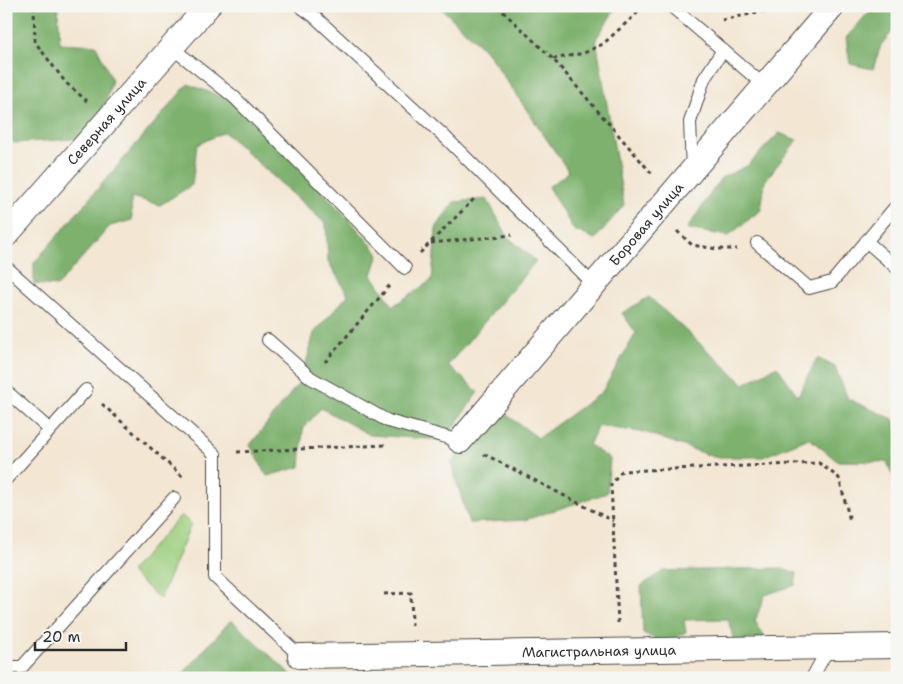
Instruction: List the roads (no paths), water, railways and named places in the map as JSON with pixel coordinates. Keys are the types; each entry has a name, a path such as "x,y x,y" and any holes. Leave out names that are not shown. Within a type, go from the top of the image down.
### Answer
{"street":[{"name":"Северная улица","path":"6,235 208,6"},
{"name":"Боровая улица","path":"460,442 832,6"},
{"name":"Магистральная улица","path":"300,656 897,646"}],"lane":[{"path":"300,6 315,17 445,137 594,285"},
{"path":"671,6 765,86"},
{"path":"171,47 234,96 405,268"},
{"path":"692,170 690,122 704,79 723,50"},
{"path":"756,243 809,288 832,282 897,205"},
{"path":"866,241 897,268"},
{"path":"6,267 215,454 215,577 300,656"},
{"path":"268,340 311,378 388,421 460,442"},
{"path":"6,479 86,390"},
{"path":"6,391 50,430"},
{"path":"6,667 22,667 174,498"},
{"path":"812,678 828,647"}]}
